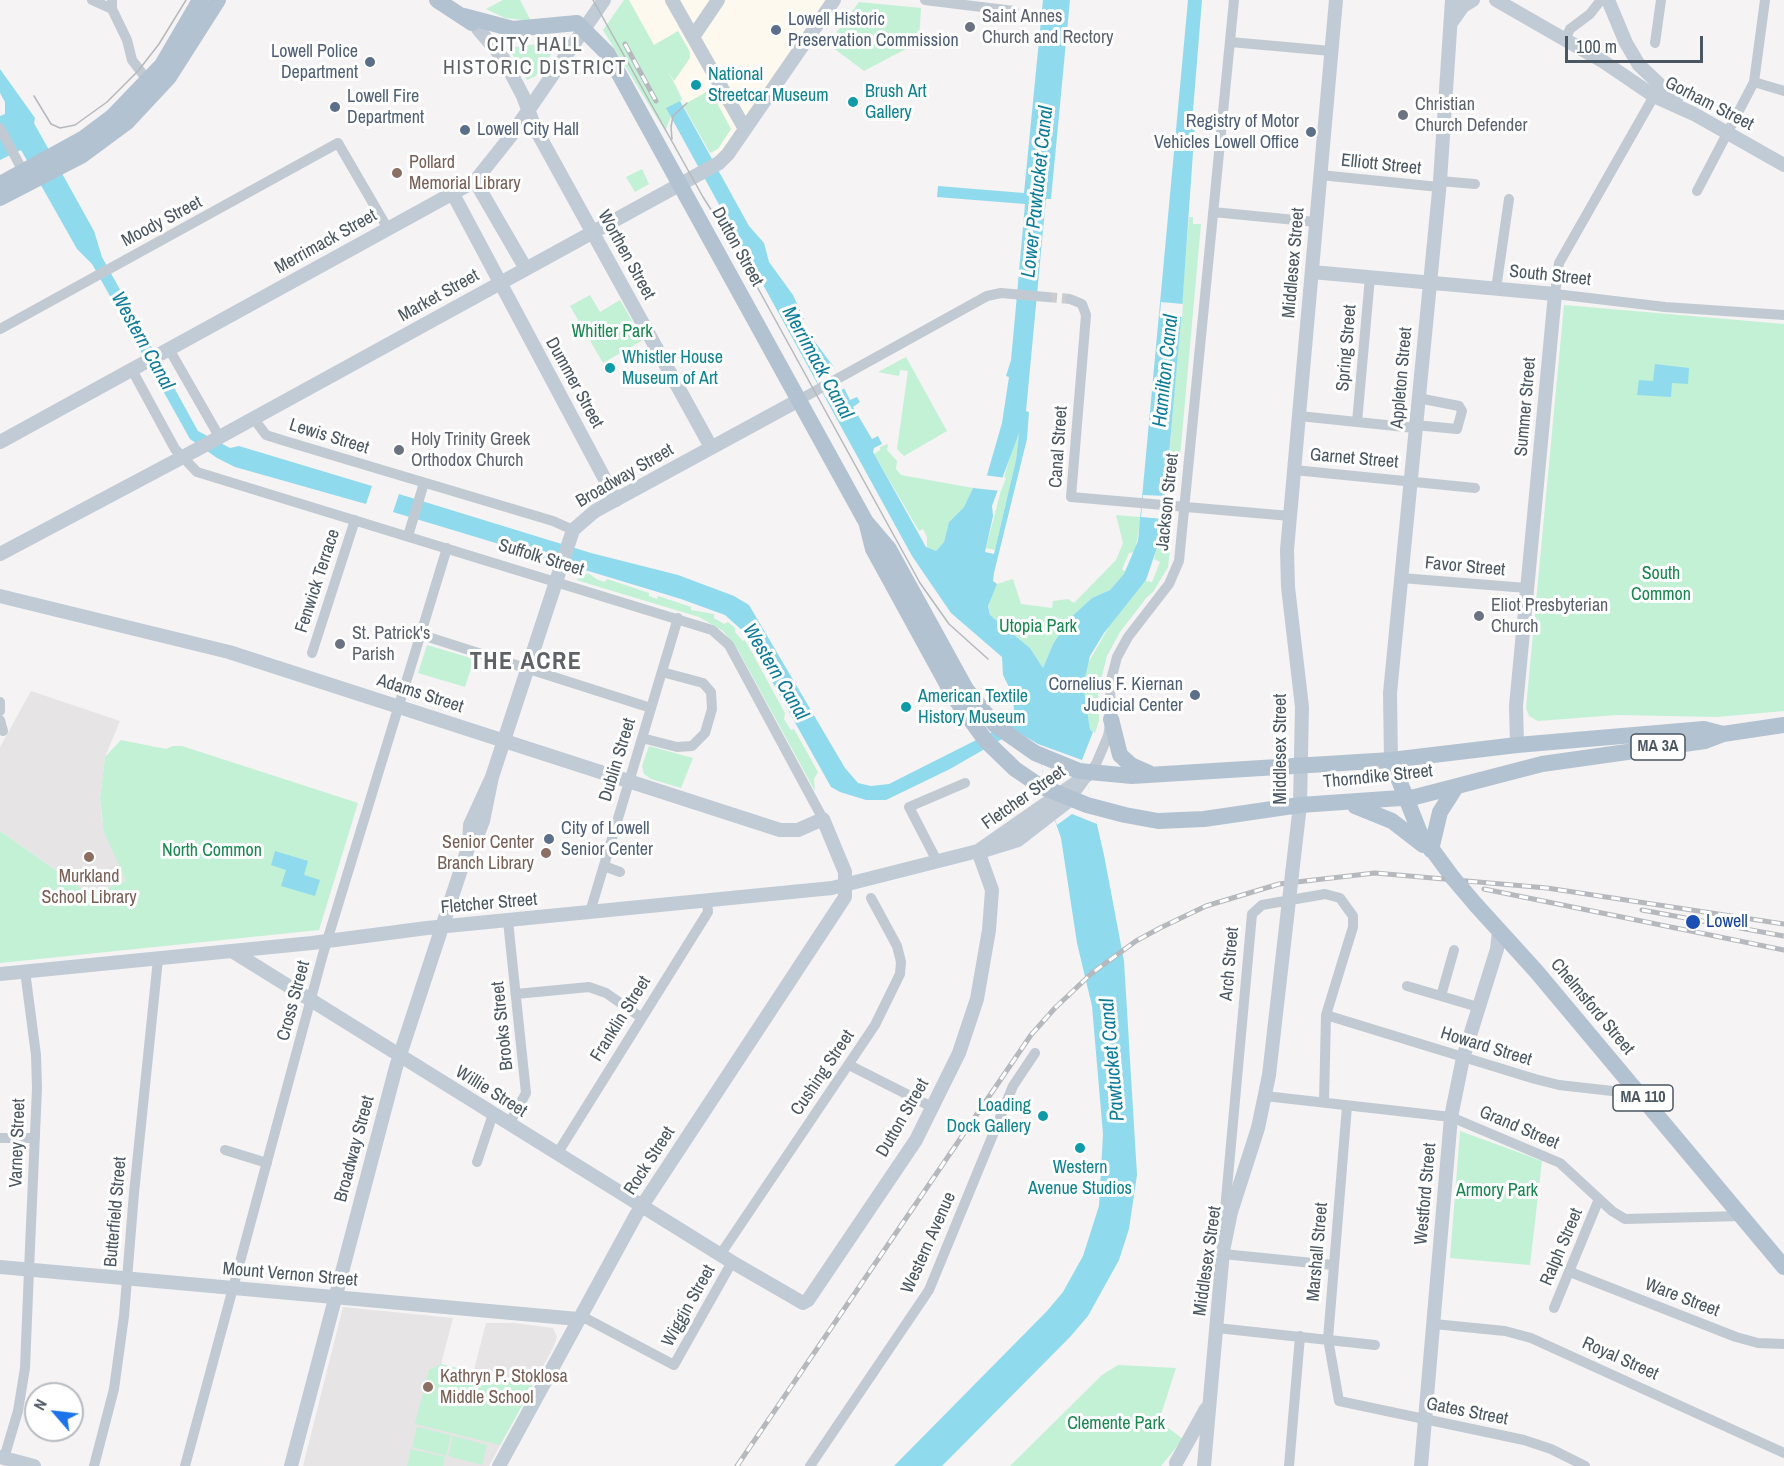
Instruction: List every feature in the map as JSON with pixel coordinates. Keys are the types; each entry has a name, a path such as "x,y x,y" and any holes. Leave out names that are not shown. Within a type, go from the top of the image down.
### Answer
{"main road":[{"path":"437,0 464,16 478,29 489,35 510,40 573,34 584,30 577,23 513,29 464,16"},
{"path":"672,0 745,129"},
{"path":"693,37 718,0"},
{"name":"Market Street","path":"0,555 220,438 717,163 726,157 834,0"},
{"name":"Middlesex Street","path":"1174,1464 1186,1456 1204,1461 1223,1252 1231,1212 1254,1143 1265,1096 1272,1053 1300,805 1302,707 1287,572 1336,0"},
{"name":"Appleton Street","path":"1391,760 1389,693 1439,184 1452,0"},
{"path":"1450,25 1463,6 1473,0"},
{"name":"Gorham Street","path":"1496,0 1604,62 1654,96 1694,114 1784,165"},
{"path":"1608,0 1626,43 1649,76 1694,114"},
{"name":"Merrimack Street","path":"0,442 475,181 529,110 602,2"},
{"path":"0,184 30,175 111,135 152,86 180,62 204,3"},
{"name":"Worthen Street","path":"478,29 499,51 529,110 535,128 711,447"},
{"name":"Dutton Street","path":"584,30 608,54 866,522 889,549 966,689 1003,732 1040,756 1086,775"},
{"path":"1604,62 1617,60 1625,50 1626,43"},
{"path":"0,198 30,175"},
{"path":"475,181 526,269"},
{"name":"Dummer Street","path":"453,194 616,500"},
{"name":"South Street","path":"1312,272 1555,294"},
{"name":"Summer Street","path":"1517,745 1516,706 1555,294"},
{"name":"Broadway Street","path":"291,1466 400,1056 469,845 470,825 492,777 571,533 587,516 799,400"},
{"name":"Dutton Street","path":"866,522 873,549 954,697 986,741 1055,800"},
{"name":"Adams Street","path":"0,596 229,652 780,830 798,830 823,819"},
{"path":"1111,719 1117,747 1122,757 1137,768 1158,775"},
{"name":"Thorndike Street","path":"1055,800 1132,817 1167,821 1213,818 1300,805 1404,798 1542,764 1705,741 1723,734 1784,725"},
{"name":"Thorndike Street","path":"1086,775 1158,775 1301,767 1704,729 1723,734"},
{"name":"Chelmsford Street","path":"1391,760 1404,798 1431,850 1476,905 1536,971 1784,1267"},
{"name":"Fletcher Street","path":"0,974 846,885 938,863 978,850 1055,800 1086,775"},
{"path":"1339,804 1364,808 1392,821 1431,850 1440,812 1456,787"},
{"name":"Suffolk Street","path":"823,819 845,872 846,885"},
{"name":"Dutton Street","path":"726,1259 797,1302 806,1302 915,1141 934,1108 959,1053 977,999 987,942 992,890 978,850"},
{"name":"Rock Street","path":"499,1466 642,1206 845,897 846,885"},
{"name":"Westford Street","path":"1421,1466 1451,1117 1463,1058 1497,948 1499,931"},
{"name":"Willie Street","path":"232,951 726,1259"},
{"name":"Mount Vernon Street","path":"0,1267 578,1319"},
{"path":"1174,1464 1210,1402"},
{"path":"2,1457 34,1466"}],"street":[{"path":"92,0 112,4 130,46 132,60 152,86"},
{"path":"925,0 1014,11"},
{"name":"Jackson Street","path":"1086,775 1106,742 1111,719 1109,690 1113,668 1125,642 1174,575 1180,555 1234,0"},
{"path":"1565,40 1570,28 1590,14 1601,0"},
{"path":"1655,43 1661,0"},
{"path":"1697,191 1754,82 1765,0"},
{"path":"1230,42 1331,51"},
{"path":"1754,82 1784,91"},
{"name":"Summer Street","path":"1555,294 1559,263 1654,96"},
{"path":"0,128 14,155 30,175"},
{"name":"Moody Street","path":"0,329 338,143 388,229"},
{"name":"Elliott Street","path":"1320,175 1439,184 1475,184"},
{"path":"1496,289 1509,199"},
{"path":"1213,212 1316,222"},
{"name":"Spring Street","path":"1357,422 1370,277"},
{"path":"799,400 980,299 993,294 1045,297"},
{"name":"South Street","path":"1555,294 1665,307 1784,315"},
{"name":"Canal Street","path":"1070,298 1082,304 1086,315 1071,497 1290,516"},
{"path":"164,352 220,438"},
{"name":"Suffolk Street","path":"136,368 175,449 191,468 205,475 447,548 557,575 712,630 729,645 823,819"},
{"path":"1299,416 1457,429 1462,411 1459,406 1418,398"},
{"name":"Lewis Street","path":"254,419 266,435 553,521 571,533"},
{"name":"Garnet Street","path":"1294,470 1475,488"},
{"path":"408,536 424,483"},
{"name":"Fenwick Terrace","path":"312,653 355,520"},
{"name":"Cross Street","path":"185,1466 328,941 447,548"},
{"name":"Favor Street","path":"1401,578 1527,588"},
{"name":"Dublin Street","path":"590,912 678,618"},
{"path":"422,635 651,708"},
{"path":"642,738 676,747 692,746 705,733 712,709 711,692 703,683 662,672"},
{"path":"0,702 0,711"},
{"path":"938,863 909,807 965,783"},
{"path":"604,867 620,872"},
{"name":"Arch Street","path":"1223,1252 1226,1188 1249,924 1258,907 1325,894 1340,898 1350,909 1353,916 1353,927 1326,1015 1324,1102"},
{"name":"Cushing Street","path":"726,1259 875,1025 900,974 901,962 897,945 871,898"},
{"name":"Franklin Street","path":"557,1154 708,912 707,901"},
{"name":"Brooks Street","path":"508,921 526,1093 509,1124"},
{"path":"1441,996 1454,950"},
{"name":"Butterfield Street","path":"94,1466 117,1372 158,959"},
{"name":"Varney Street","path":"2,1457 18,1411 25,1368 35,1138 36,1055 25,971"},
{"path":"1407,986 1478,1007"},
{"path":"516,994 589,987 606,993 642,1018"},
{"name":"Howard Street","path":"1326,1015 1559,1085 1639,1094"},
{"name":"Western Avenue","path":"810,1466 929,1290 1013,1086 1035,1053"},
{"path":"849,1065 934,1108"},
{"name":"Grand Street","path":"1265,1096 1451,1117 1560,1163 1619,1216 1631,1221 1741,1216"},
{"name":"Marshall Street","path":"1339,1401 1328,1339 1347,1106"},
{"path":"477,1162 493,1114"},
{"path":"0,1138 35,1138"},
{"path":"225,1150 267,1163"},
{"name":"Ralph Street","path":"1554,1308 1599,1199"},
{"path":"1223,1252 1333,1265"},
{"name":"Wiggin Street","path":"578,1319 587,1319 674,1365 726,1259"},
{"name":"Ware Street","path":"1570,1272 1736,1336 1758,1343 1784,1344"},
{"name":"Royal Street","path":"1434,1324 1505,1331 1531,1338 1784,1453"},
{"path":"1217,1328 1375,1345"},
{"path":"1289,1466 1300,1336"},
{"name":"Gates Street","path":"1339,1401 1531,1442 1585,1466"}],"shaded area":[{"path":"629,0 826,0 723,152 715,155"},
{"path":"31,691 120,721 105,757 100,799 102,820 127,881 102,890 82,889 0,831 0,747"},
{"name":"Kathryn P. Stoklosa Middle School","path":"343,1307 453,1318 441,1364 462,1370 474,1370 486,1323 515,1323 553,1328 557,1337 489,1466 303,1466"}],"green space":[{"path":"503,0 520,0 531,21 505,18 486,9"},
{"path":"624,0 629,0 654,45 678,31 690,52 690,58 674,81 668,71 682,99 676,105 665,131 603,30"},
{"path":"859,2 921,8 919,42 864,71 828,44"},
{"path":"551,42 555,45 554,50 536,76 527,80 509,48"},
{"path":"710,90 731,129 718,149 710,153 683,105"},
{"path":"642,169 649,184 635,192 626,177"},
{"path":"1189,217 1193,217 1193,224 1201,224 1178,479 1173,494 1166,493"},
{"name":"Whitler Park","path":"590,295 600,312 620,300 643,340 603,363 570,306"},
{"name":"South Common","path":"1564,305 1784,324 1784,711 1717,717 1617,715 1538,721 1529,716 1526,708"},
{"path":"906,357 947,431 904,456 897,449 908,371 900,370 899,376 878,372"},
{"path":"1019,433 1016,460 995,550 986,548 1007,467 1016,436"},
{"path":"888,444 887,450 897,461 896,469 901,475 973,488 964,507 949,522 944,542 936,551 927,549 927,537 923,529 919,531 874,454 880,450 880,447"},
{"name":"Utopia Park","path":"1116,515 1141,517 1135,552 1129,553 1122,569 1126,572 1110,590 1092,598 1069,619 1053,644 1043,668 1030,648 990,615 988,602 997,584 1013,579 1021,604 1052,608 1053,601 1068,599 1074,603 1116,560 1123,543"},
{"path":"1163,523 1171,524 1172,531 1168,567 1153,592 1120,632 1107,656 1098,691 1099,721 1095,733 1090,729 1083,691 1087,665 1110,625 1145,581 1152,582 1160,562 1154,559"},
{"path":"588,573 598,580 605,582 607,579 649,593 649,596 657,599 658,596 691,607 691,610 714,614 714,618 724,624 728,622 735,628 735,632 743,641 745,640 785,713 784,719 791,730 794,729 818,772 814,779 815,791 738,650 723,631 699,617 576,580"},
{"path":"427,645 474,659 465,687 418,673"},
{"name":"North Common","path":"121,740 166,749 182,746 358,803 319,930 0,963 0,831 82,889 102,890 126,881 104,832 100,799 105,757"},
{"path":"649,746 693,758 681,788 651,779 644,774 642,766"},
{"name":"Armory Park","path":"1460,1131 1542,1161 1530,1265 1450,1258"},
{"path":"441,1364 533,1386 500,1445 415,1424 429,1370"},
{"name":"Clemente Park","path":"1118,1365 1176,1368 1159,1421 1183,1439 1161,1466 1010,1466 1102,1375"},
{"path":"417,1427 451,1435 446,1456 412,1447"},
{"path":"453,1436 487,1445 482,1465 448,1456"},
{"path":"411,1449 445,1457 443,1466 407,1466"}],"water":[{"path":"1043,0 1070,0 1051,199 1046,199 1026,411 1029,412 1027,439 994,573 993,581 997,584 988,606 990,615 1030,648 1043,668 1053,644 1069,619 1092,598 1110,590 1124,574 1138,541 1188,0 1202,0 1192,123 1195,124 1182,309 1162,533 1146,580 1104,633 1090,656 1083,686 1090,729 1093,732 1082,760 1104,855 1124,961 1137,1175 1129,1229 1119,1260 1088,1316 1070,1337 942,1466 894,1466 1063,1292 1083,1256 1099,1206 1103,1134 1092,1006 1077,943 1061,838 1047,798 1038,744 1016,731 950,769 886,800 866,800 840,792 831,787 745,633 725,615 681,599 393,512 399,494 591,553 678,575 734,596 749,605 845,768 858,783 871,786 889,784 1006,725 1002,720 1012,715 1014,708 1010,689 1003,675 1002,657 951,613 912,556 666,108 680,101 749,226 764,243 769,262 793,295 804,319 801,320 804,327 833,366 850,400 857,397 860,402 853,407 872,439 878,436 882,444 874,448 873,452 926,547 936,551 944,542 949,522 964,507 973,488 987,475 1002,423 1009,377 1006,376 1011,360 1025,204 937,197 938,186 1024,193","holes":["1019,433 1016,460 994,554 985,552 993,516 992,506"]},
{"name":"Western Canal","path":"0,69 35,118 34,123 94,231 102,257 198,431 230,448 239,446 372,486 366,504 235,467 217,458 190,439 92,264 77,249 21,150 0,160 0,116 5,114 5,102 0,93"},
{"path":"1655,364 1689,368 1688,384 1672,383 1671,397 1637,395 1639,380 1653,381"},
{"path":"275,851 308,861 304,875 320,880 315,896 281,886 286,870 271,865"}],"pier":[{"path":"1161,302 1183,304 1182,317 1160,315"},
{"path":"833,366 845,388 826,398 814,376"},
{"path":"984,475 1006,478 1001,491 973,488"},
{"path":"1143,495 1166,496 1164,519 1141,517"},
{"path":"1038,744 1082,760 1097,824 1072,814 1057,825 1047,798"}],"tunnel":[{"path":"1047,297 1070,299"}],"tram line":[{"path":"34,96 51,124 60,128 75,125 107,102 138,71 159,44 186,0"},
{"path":"593,0 703,197 738,252 920,583 949,624 988,659"},
{"path":"672,139 673,116 687,103"}],"railway":[{"path":"625,44 656,101"},
{"path":"737,1466 1031,1035 1055,1008 1092,973 1136,941 1160,928 1206,906 1279,884 1375,873 1547,888 1784,924"},
{"path":"1484,889 1784,950"},
{"path":"1642,910 1784,936"}],"place":[{"name":"Saint Annes Church and Rectory","path":"970,27"},
{"name":"Lowell Historic Preservation Commission","path":"776,30"},
{"name":"Lowell Police Department","path":"370,62"},
{"name":"National Streetcar Museum","path":"696,85"},
{"name":"Brush Art Gallery","path":"853,102"},
{"name":"Lowell Fire Department","path":"335,107"},
{"name":"Christian Church Defender","path":"1403,115"},
{"name":"Lowell City Hall","path":"465,130"},
{"name":"Registry of Motor Vehicles Lowell Office","path":"1311,132"},
{"name":"Pollard Memorial Library","path":"397,173"},
{"name":"Whistler House Museum of Art","path":"610,368"},
{"name":"Holy Trinity Greek Orthodox Church","path":"399,450"},
{"name":"Eliot Presbyterian Church","path":"1479,616"},
{"name":"St. Patrick's Parish","path":"340,644"},
{"name":"Cornelius F. Kiernan Judicial Center","path":"1195,695"},
{"name":"American Textile History Museum","path":"906,707"},
{"name":"City of Lowell Senior Center","path":"549,839"},
{"name":"Senior Center Branch Library","path":"546,853"},
{"name":"Murkland School Library","path":"89,857"},
{"name":"Lowell","path":"1693,922"},
{"name":"Loading Dock Gallery","path":"1043,1116"},
{"name":"Western Avenue Studios","path":"1080,1148"},
{"name":"Kathryn P. Stoklosa Middle School","path":"428,1387"}],"district":[{"name":"CITY HALL HISTORIC DISTRICT","path":"535,58"},
{"name":"THE ACRE","path":"526,663"}],"water label":[{"name":"Lower Pawtucket Canal","path":"1038,192"},
{"name":"Merrimack Canal","path":"817,363"},
{"name":"Hamilton Canal","path":"1166,371"},
{"name":"Pawtucket Canal","path":"1113,1060"}]}
